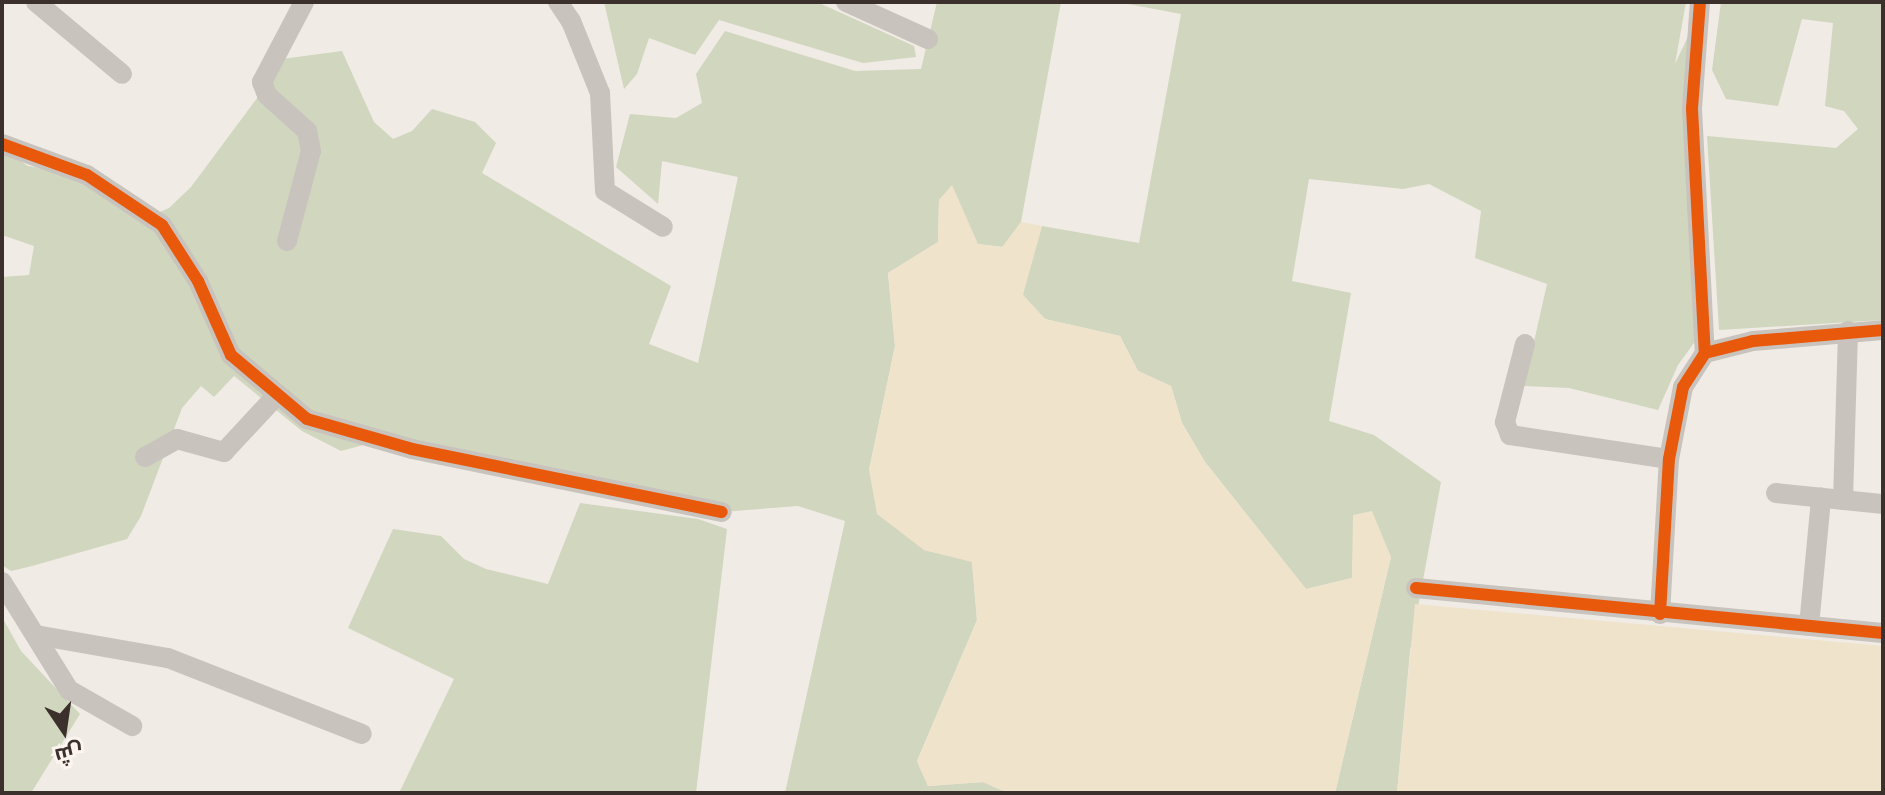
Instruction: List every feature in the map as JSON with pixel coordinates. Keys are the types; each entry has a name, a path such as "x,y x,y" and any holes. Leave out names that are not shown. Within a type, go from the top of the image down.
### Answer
{"street":[{"path":"36,2 122,74"},
{"path":"287,241 311,151 307,131 267,95 262,82 304,2"},
{"path":"558,2 571,21 600,93 605,191 663,227"},
{"path":"846,2 928,39"},
{"path":"1660,614 1669,459 1683,387 1705,353 1692,109 1700,2"},
{"path":"2,144 87,175 162,225 185,257 231,355 277,395 324,428 722,512"},
{"path":"1705,353 1753,341 1883,330"},
{"path":"1843,500 1848,331"},
{"path":"1525,344 1505,422 1510,435 1669,459"},
{"path":"145,457 177,439 224,452 277,395"},
{"path":"1776,493 1883,504"},
{"path":"1809,626 1821,498"},
{"path":"2,582 69,690 132,726"},
{"path":"1416,588 1660,614 1883,633"},
{"path":"36,635 168,658 362,734"}],"green space":[{"path":"604,2 817,2 914,46 916,57 863,63 719,20 695,55 649,38 637,74 624,89"},
{"path":"937,2 1061,2 1021,222 1003,247 977,244 952,186 939,200 938,242 888,273 895,346 869,470 924,550 972,561 977,620 917,761 928,786 983,782 1008,793 785,793 845,521 798,506 722,512 386,439 341,451 302,431 234,376 214,397 201,386 182,408 141,516 127,539 11,571 2,565 2,277 29,275 34,246 2,235 2,149 28,166 87,175 148,217 169,208 191,187 263,90 274,60 342,51 374,122 393,139 412,131 432,109 475,122 496,143 482,173 671,286 649,344 698,363 738,177 662,161 658,204 616,167 630,114 676,118 702,103 696,74 725,31 855,71 921,69"},
{"path":"1117,2 1686,2 1675,64 1698,15 1704,329 1678,365 1658,410 1569,388 1524,386 1547,284 1475,258 1481,211 1429,184 1403,189 1309,179 1292,281 1351,293 1329,421 1374,435 1441,482 1410,651 1397,793 1335,793 1391,557 1354,515 1352,578 1306,589 1205,462 1182,423 1171,386 1138,371 1120,336 1045,319 1022,294 1042,226 1139,243 1181,14"},
{"path":"1721,2 1883,2 1883,320 1719,330 1707,136 1836,148 1858,129 1844,111 1825,106 1833,23 1802,19 1778,106 1726,99 1712,70"},
{"path":"580,503 698,519 727,529 696,793 399,793 454,679 348,628 393,529 441,536 464,559 486,569 548,584"},
{"path":"2,617 21,651 80,714 31,793 2,793"}],"sand":[{"path":"952,185 978,244 1002,247 1021,222 1042,226 1023,295 1045,319 1120,336 1138,371 1171,386 1182,423 1205,462 1306,589 1352,578 1353,515 1372,511 1391,557 1335,793 1008,793 983,782 928,786 917,761 977,620 972,562 924,550 877,514 869,470 895,346 888,273 938,242 939,200"},
{"path":"1415,604 1883,646 1883,793 1397,793"}],"cycle path":[{"path":"1700,2 1692,109 1705,353"},
{"path":"2,144 87,175 162,225 198,281 231,355 307,419 412,449 722,512"},
{"path":"1660,614 1669,459 1683,387 1705,353 1753,341 1883,330"},
{"path":"1416,588 1883,633"}]}
